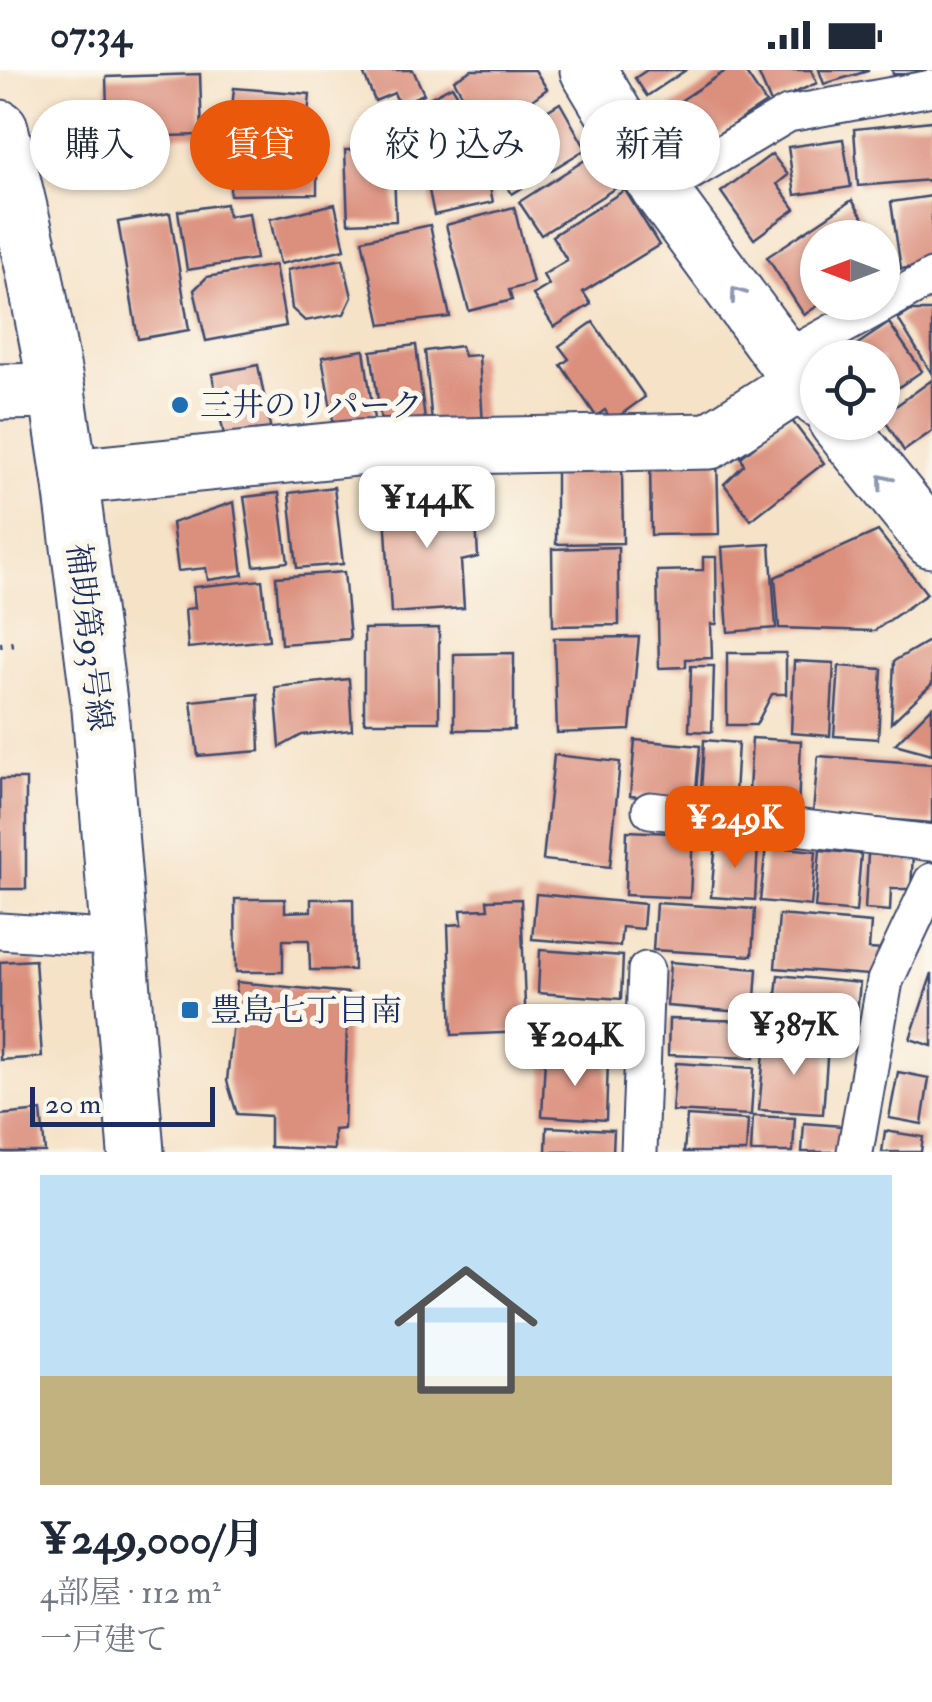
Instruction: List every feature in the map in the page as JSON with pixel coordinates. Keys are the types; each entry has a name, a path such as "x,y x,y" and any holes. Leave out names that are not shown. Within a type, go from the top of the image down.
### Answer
{"street":[{"path":"588,70 606,100"},
{"name":"補助第93号線","path":"0,128 33,266 70,476 100,709 136,1152"},
{"path":"660,190 800,377"},
{"path":"0,392 57,390"},
{"path":"70,476 357,448 710,442 800,395"},
{"path":"851,440 932,540"}],"lane":[{"path":"720,154 788,114 932,88"},
{"path":"864,340 932,277"},
{"path":"650,810 932,843"},
{"path":"855,1152 885,981 932,881"},
{"path":"0,931 120,939"},
{"path":"640,1152 646,970"}],"path":[{"path":"0,645 20,642"}],"building":[{"path":"362,70 413,70 424,94 397,100 394,93 375,100"},
{"path":"472,70 535,70 547,89 532,100 465,100 454,80"},
{"path":"647,70 686,70 647,96 635,78"},
{"path":"727,70 744,70 766,103 720,133 720,100 682,100"},
{"path":"757,70 811,70 817,83 771,103"},
{"path":"819,70 868,70 868,71 824,84"},
{"path":"892,70 931,70 931,75 893,74"},
{"path":"200,74 201,100 190,100 190,135 170,136 170,100 107,100 106,77"},
{"path":"452,86 461,100 433,100 431,97"},
{"path":"234,88 310,94 309,100 233,100"},
{"path":"560,103 580,138 580,153 560,165"},
{"path":"932,121 930,180 858,186 854,129"},
{"path":"843,139 851,187 795,195 788,147"},
{"path":"345,150 350,150 350,190 395,190 396,221 348,223"},
{"path":"772,154 788,175 777,184 795,209 754,239 721,192"},
{"path":"580,163 580,190 612,190 541,235 519,202 538,190 560,190 560,176"},
{"path":"230,190 317,190 317,194 230,195"},
{"path":"429,190 490,190 493,202 434,215"},
{"path":"625,190 659,245 583,292 591,304 554,327 533,295 549,285 543,275 567,260 552,236"},
{"path":"932,196 932,264 901,269 900,220 894,220 891,202"},
{"path":"852,200 865,220 822,220"},
{"path":"226,204 228,216 249,213 256,259 187,270 178,211"},
{"path":"335,204 345,249 280,264 270,219"},
{"path":"514,207 533,283 509,290 512,300 469,311 446,225"},
{"path":"170,213 189,330 138,339 118,222"},
{"path":"430,225 450,317 381,325 362,240"},
{"path":"800,235 800,309 767,257"},
{"path":"343,259 352,297 344,314 305,321 292,309 287,270"},
{"path":"275,265 286,326 206,341 194,290 207,277"},
{"path":"911,311 932,311 932,374 899,320"},
{"path":"593,322 645,397 612,421 605,410 596,416 561,365 569,359 559,346"},
{"path":"889,323 922,371 900,386 900,340 864,340"},
{"path":"416,345 426,429 383,435 371,351"},
{"path":"461,346 464,356 479,355 483,427 433,433 425,351"},
{"path":"364,350 375,426 335,432 322,357"},
{"path":"258,365 272,436 226,446 212,374"},
{"path":"932,380 932,431 904,451 897,440 900,403"},
{"path":"790,418 800,431 800,440 807,440 824,463 751,520 724,484 744,465 741,457"},
{"path":"717,459 719,534 651,535 650,460"},
{"path":"622,470 623,543 556,544 556,471"},
{"path":"334,487 343,564 297,568 289,493"},
{"path":"458,491 463,522 476,522 478,557 461,561 464,608 391,613 384,496"},
{"path":"279,493 288,562 254,566 244,497"},
{"path":"234,502 243,575 208,580 206,568 178,571 172,523"},
{"path":"878,531 927,594 874,631 779,628 775,577"},
{"path":"770,544 776,628 728,632 722,547"},
{"path":"618,547 619,625 553,626 552,549"},
{"path":"703,557 716,557 717,624 711,624 712,658 686,659 686,667 659,668 657,571 703,570"},
{"path":"344,572 350,639 281,644 276,577"},
{"path":"262,580 269,640 188,648 185,609 195,608 193,587"},
{"path":"439,628 439,722 364,722 364,629"},
{"path":"639,637 630,730 557,733 554,638"},
{"path":"932,639 932,684 891,723 894,661"},
{"path":"514,653 514,730 454,730 454,654"},
{"path":"727,653 786,653 786,694 772,694 756,725 727,725"},
{"path":"794,661 834,663 830,736 791,733"},
{"path":"691,666 714,666 712,732 689,731"},
{"path":"839,666 882,669 878,739 834,736"},
{"path":"349,679 352,730 302,735 280,747 275,687"},
{"path":"258,694 260,751 198,756 191,701"},
{"path":"932,707 932,754 895,744"},
{"path":"752,738 801,741 798,811 748,808"},
{"path":"635,740 700,746 695,801 630,796"},
{"path":"704,740 738,743 734,811 700,809"},
{"path":"554,755 620,762 610,867 543,860"},
{"path":"818,756 932,764 932,823 813,813"},
{"path":"0,779 26,779 26,889 0,889"},
{"path":"627,831 693,834 690,898 625,895"},
{"path":"716,841 758,844 755,900 711,897"},
{"path":"766,846 816,851 811,906 760,901"},
{"path":"820,850 861,854 856,912 815,908"},
{"path":"868,854 913,854 911,889 891,889 890,911 865,909"},
{"path":"536,894 645,904 643,929 622,927 620,946 532,939"},
{"path":"235,899 285,899 285,912 311,911 311,899 353,899 354,970 310,970 309,940 283,940 283,972 236,972"},
{"path":"521,899 526,1032 452,1035 448,925 462,924 461,910 488,909 487,900"},
{"path":"656,903 755,909 752,956 653,950"},
{"path":"779,915 871,923 869,949 884,950 882,976 775,968"},
{"path":"540,950 623,956 621,999 538,993"},
{"path":"35,960 42,1057 0,1060 0,962"},
{"path":"670,962 757,969 754,1013 667,1006"},
{"path":"932,973 932,1046 910,1039"},
{"path":"778,975 860,983 855,1031 773,1023"},
{"path":"237,982 348,993 344,1129 334,1130 334,1150 270,1147 270,1116 237,1114 227,1081"},
{"path":"538,1015 620,1020 618,1053 535,1049"},
{"path":"669,1019 755,1021 754,1058 668,1055"},
{"path":"765,1041 828,1045 823,1114 759,1110"},
{"path":"545,1058 608,1061 606,1120 542,1116"},
{"path":"676,1063 754,1068 751,1115 672,1111"},
{"path":"898,1072 929,1078 922,1124 889,1118"},
{"path":"41,1111 45,1152 0,1152 0,1115"},
{"path":"687,1116 748,1120 746,1152 684,1152"},
{"path":"753,1116 795,1118 793,1152 751,1152"},
{"path":"804,1123 842,1126 840,1152 802,1152"},
{"path":"547,1127 614,1130 613,1152 546,1152"},
{"path":"885,1131 923,1137 921,1152 882,1152"}],"place":[{"name":"三井のリパーク","path":"180,405"},
{"name":"豊島七丁目南","path":"190,1010"}]}
